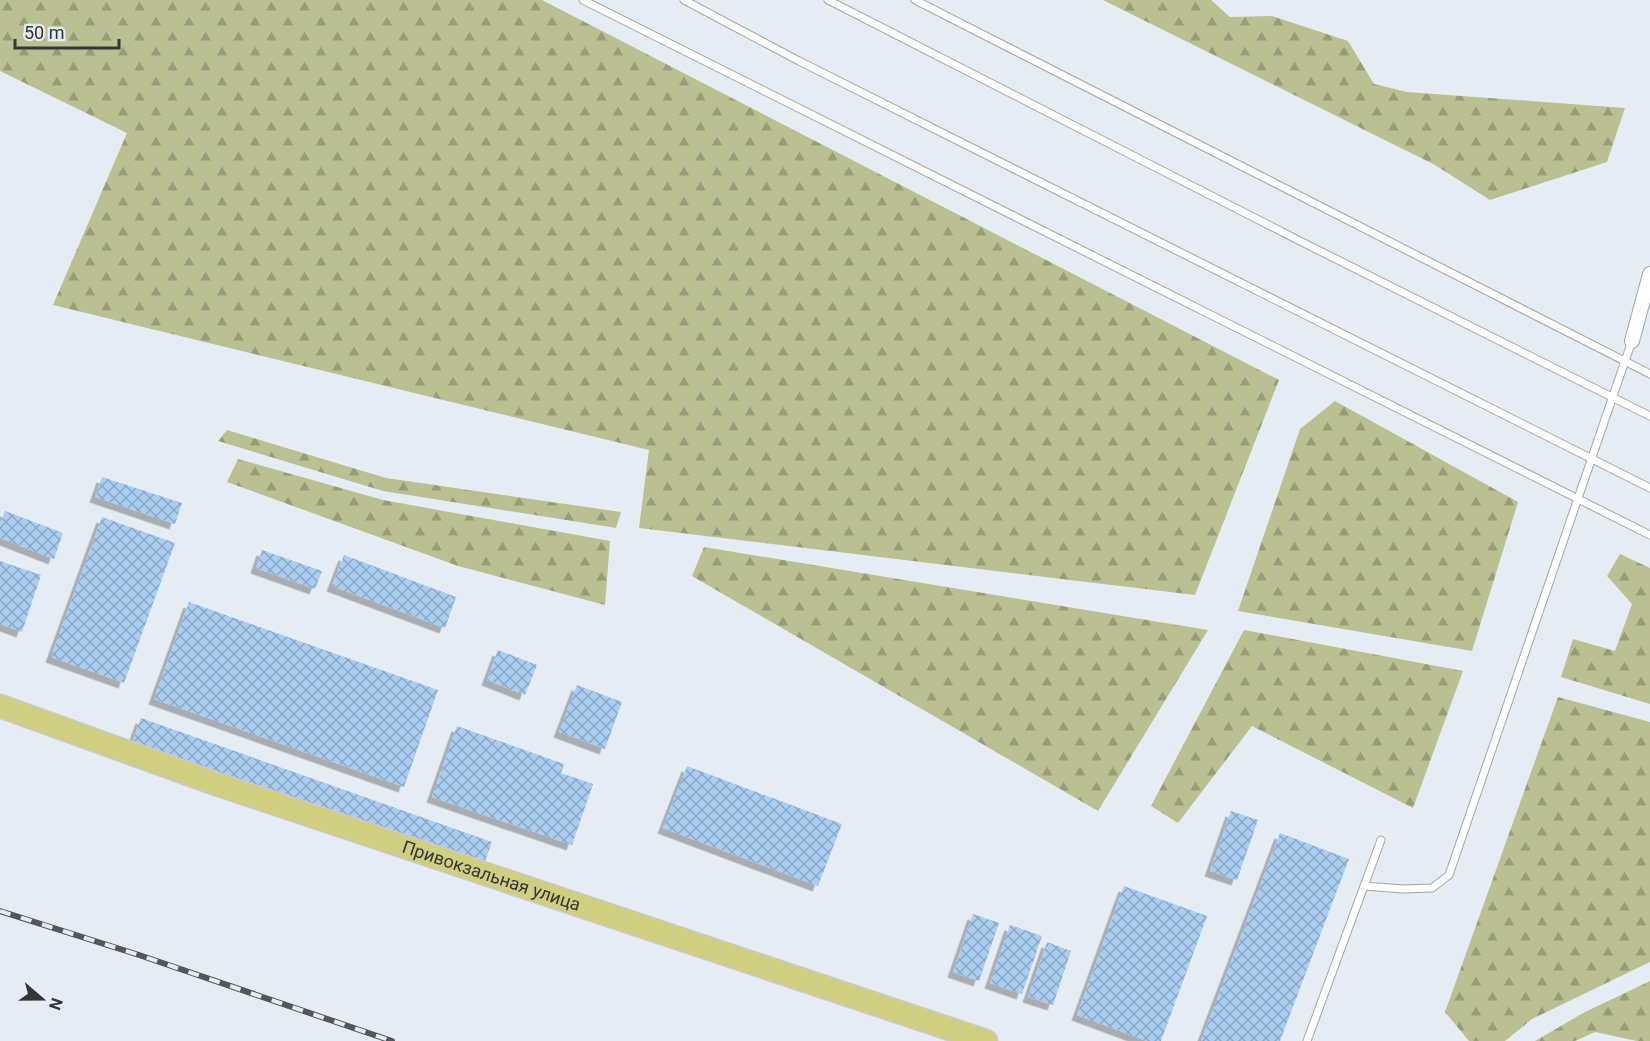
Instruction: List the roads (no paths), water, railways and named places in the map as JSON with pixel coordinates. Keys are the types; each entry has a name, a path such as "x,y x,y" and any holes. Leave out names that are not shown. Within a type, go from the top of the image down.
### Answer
{"main road":[{"name":"Привокзальная улица","path":"0,706 216,784 986,1041"}],"street":[{"path":"1632,341 1650,274"}],"lane":[{"path":"583,0 1650,534"},
{"path":"684,0 809,66 1650,488"},
{"path":"828,0 1289,236 1650,416"},
{"path":"915,0 1650,374"},
{"path":"1364,886 1403,889 1432,888 1449,875 1632,341"},
{"path":"1307,1041 1381,840"}],"railway":[{"path":"0,911 139,955 392,1041"}]}
